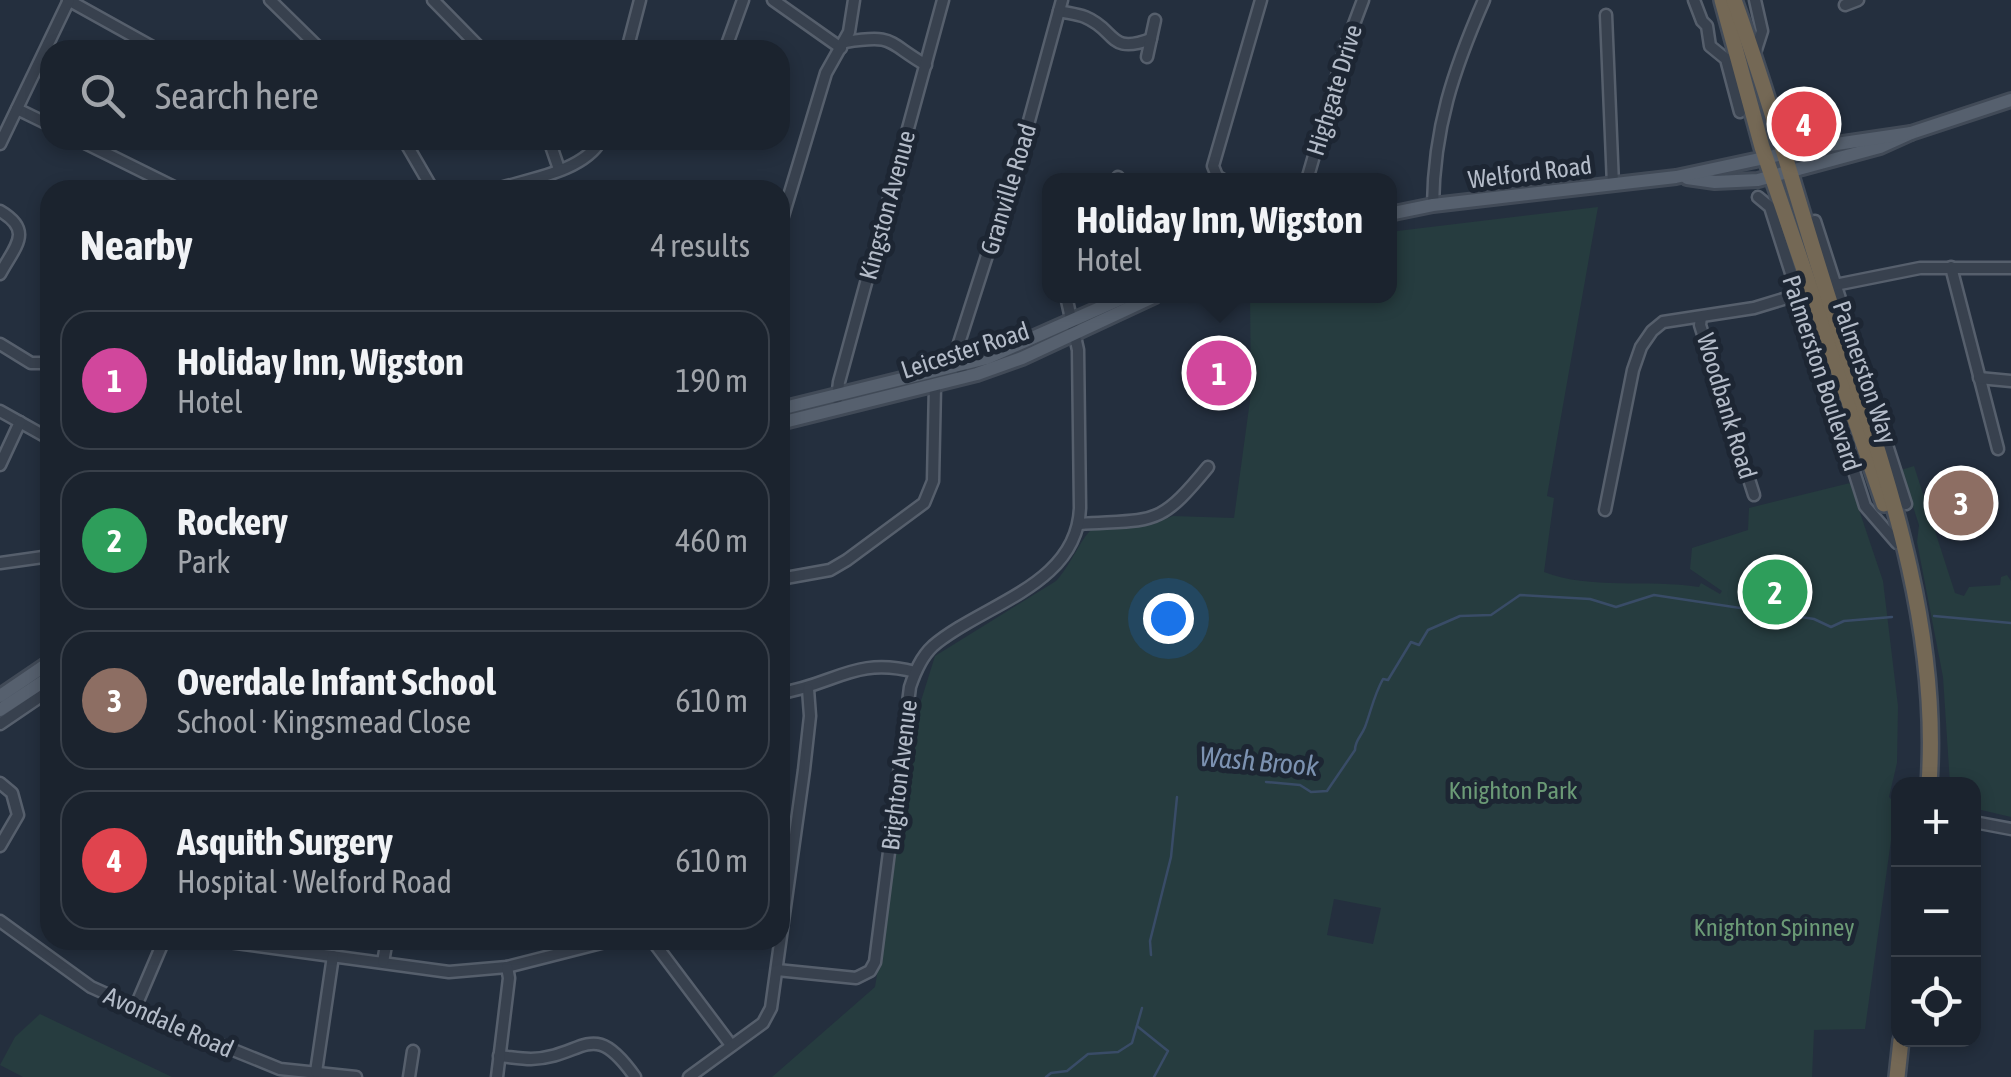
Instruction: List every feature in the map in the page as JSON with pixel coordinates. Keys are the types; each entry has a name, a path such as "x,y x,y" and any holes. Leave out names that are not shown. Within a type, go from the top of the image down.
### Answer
{"highway":[{"path":"1722,0 1780,174"},
{"path":"1734,0 1769,106 1775,157"},
{"path":"1769,106 1790,136 1816,147"},
{"name":"Palmerston Way","path":"1780,174 1812,246 1881,458 1920,615 1929,676 1929,777"},
{"name":"Palmerston Way","path":"1780,174 1804,292 1912,583"},
{"path":"1804,292 1816,284 1812,246"},
{"path":"1897,1077 1899,1047"}],"main road":[{"name":"Welford Road","path":"1676,177 1716,182 1780,174 1880,147 2011,100"},
{"name":"Welford Road","path":"1397,212 1676,177 1816,147 1911,133"},
{"name":"Leicester Road","path":"790,419 837,403 1022,358 1115,303"},
{"name":"Leicester Road","path":"1074,327 1137,303"},
{"name":"Leicester Road","path":"790,409 935,386 962,372"},
{"path":"0,696 40,669"},
{"path":"0,710 40,684"}],"street":[{"path":"49,40 68,0 140,40"},
{"path":"270,0 311,40"},
{"path":"433,0 472,40"},
{"path":"629,40 640,0"},
{"path":"729,40 743,0"},
{"path":"773,0 843,45 871,37 885,38 926,66"},
{"path":"790,193 826,73 843,45 854,0"},
{"name":"Kingston Avenue","path":"837,403 943,0"},
{"path":"1215,173 1213,166 1261,0"},
{"name":"Highgate Drive","path":"1309,173 1363,0"},
{"path":"1433,205 1434,162 1443,109 1484,0"},
{"path":"1694,0 1708,26 1717,26 1727,19"},
{"path":"1754,58 1762,30 1755,0"},
{"path":"1844,5 1858,0"},
{"path":"1060,6 1084,16 1122,44 1131,46 1151,39"},
{"name":"Granville Road","path":"962,372 959,343 1023,143 1060,6"},
{"path":"1606,16 1613,185"},
{"path":"1147,58 1156,20"},
{"path":"1708,26 1710,46 1726,59 1740,112"},
{"path":"0,144 40,60"},
{"path":"17,109 40,121"},
{"path":"99,150 160,180"},
{"path":"410,150 427,180"},
{"path":"552,150 559,169"},
{"path":"525,180 588,157 594,150"},
{"name":"Palmerston Boulevard","path":"1758,197 1770,208 1804,292"},
{"path":"0,211 14,219 20,227 20,237 0,274"},
{"path":"1815,221 1906,504"},
{"path":"1951,266 1998,449"},
{"path":"1836,285 1920,268 2011,268"},
{"path":"1605,510 1633,370 1652,331 1663,322 1754,308 1804,292"},
{"path":"1068,303 1078,362 1080,524 1158,517 1177,504 1208,467"},
{"name":"Woodbank Road","path":"1700,317 1754,495"},
{"path":"0,344 31,362 40,362"},
{"path":"1979,378 2011,381"},
{"path":"790,577 830,570 924,503 932,481 935,386"},
{"path":"0,412 40,433"},
{"path":"0,465 20,422"},
{"name":"Brighton Avenue","path":"777,970 856,978 870,971 876,962 910,686 915,672 934,645 1036,581 1059,562 1080,524"},
{"path":"0,564 40,558"},
{"path":"790,692 808,689 858,668 915,672"},
{"path":"790,870 810,716 808,689"},
{"path":"0,724 40,697"},
{"path":"0,783 16,802 18,815 0,846"},
{"path":"1981,823 2011,829"},
{"name":"Avondale Road","path":"0,921 90,987 135,1008 280,1069 356,1077"},
{"path":"135,1008 160,950"},
{"path":"288,950 450,972 506,966 572,950"},
{"path":"383,962 385,950"},
{"path":"660,950 731,1045"},
{"path":"690,1077 763,1023 771,1008 780,950"},
{"path":"316,1072 333,956"},
{"path":"496,1077 509,978 506,966"},
{"path":"500,1056 533,1059 594,1043 607,1045 634,1077"},
{"path":"409,1077 413,1052"}],"green space":[{"path":"1598,207 1547,496 1554,498 1544,572 1600,583 1699,587 1701,583 1720,594 1722,591 1690,569 1692,548 1748,530 1749,508 1850,483 1883,581 1898,706 1897,763 1889,797 1891,840 1865,1029 1814,1030 1812,1077 772,1077 875,987 920,704 935,656 1056,581 1092,529 1151,525 1173,516 1234,518 1251,393 1250,303 1397,303 1397,231","holes":["1334,899 1381,908 1373,944 1327,935"]},
{"path":"1914,466 1955,593 1964,596 1969,587 2000,585 2001,577 2007,575 2011,581 2011,817 1981,810 1981,777 1950,777 1943,677 1917,542 1919,525 1901,470"},
{"path":"40,1014 172,1077 23,1077 0,1065 15,1037"}],"waterway":[{"name":"Wash Brook","path":"1266,782 1300,785 1311,792 1327,791 1355,750 1383,679 1388,680 1411,642 1419,645 1428,630 1460,616 1491,615 1520,595 1590,599 1616,607 1654,595 1814,619 1831,627 1844,621 1892,617"},
{"name":"Wash Brook","path":"1934,616 2011,623"},
{"name":"Wash Brook","path":"1151,955 1150,941 1171,857 1177,797"},
{"name":"Wash Brook","path":"1046,1077 1067,1071 1088,1054 1118,1052 1132,1043 1142,1008"},
{"path":"1137,1026 1168,1051 1154,1077"}],"place":[{"name":"Asquith Surgery","path":"1804,124"},
{"name":"Holiday Inn, Wigston","path":"1219,373"},
{"name":"Overdale Infant School","path":"1961,503"},
{"name":"Rockery","path":"1775,592"}],"park label":[{"name":"Knighton Park","path":"1513,790"},
{"name":"Knighton Spinney","path":"1774,927"}]}
